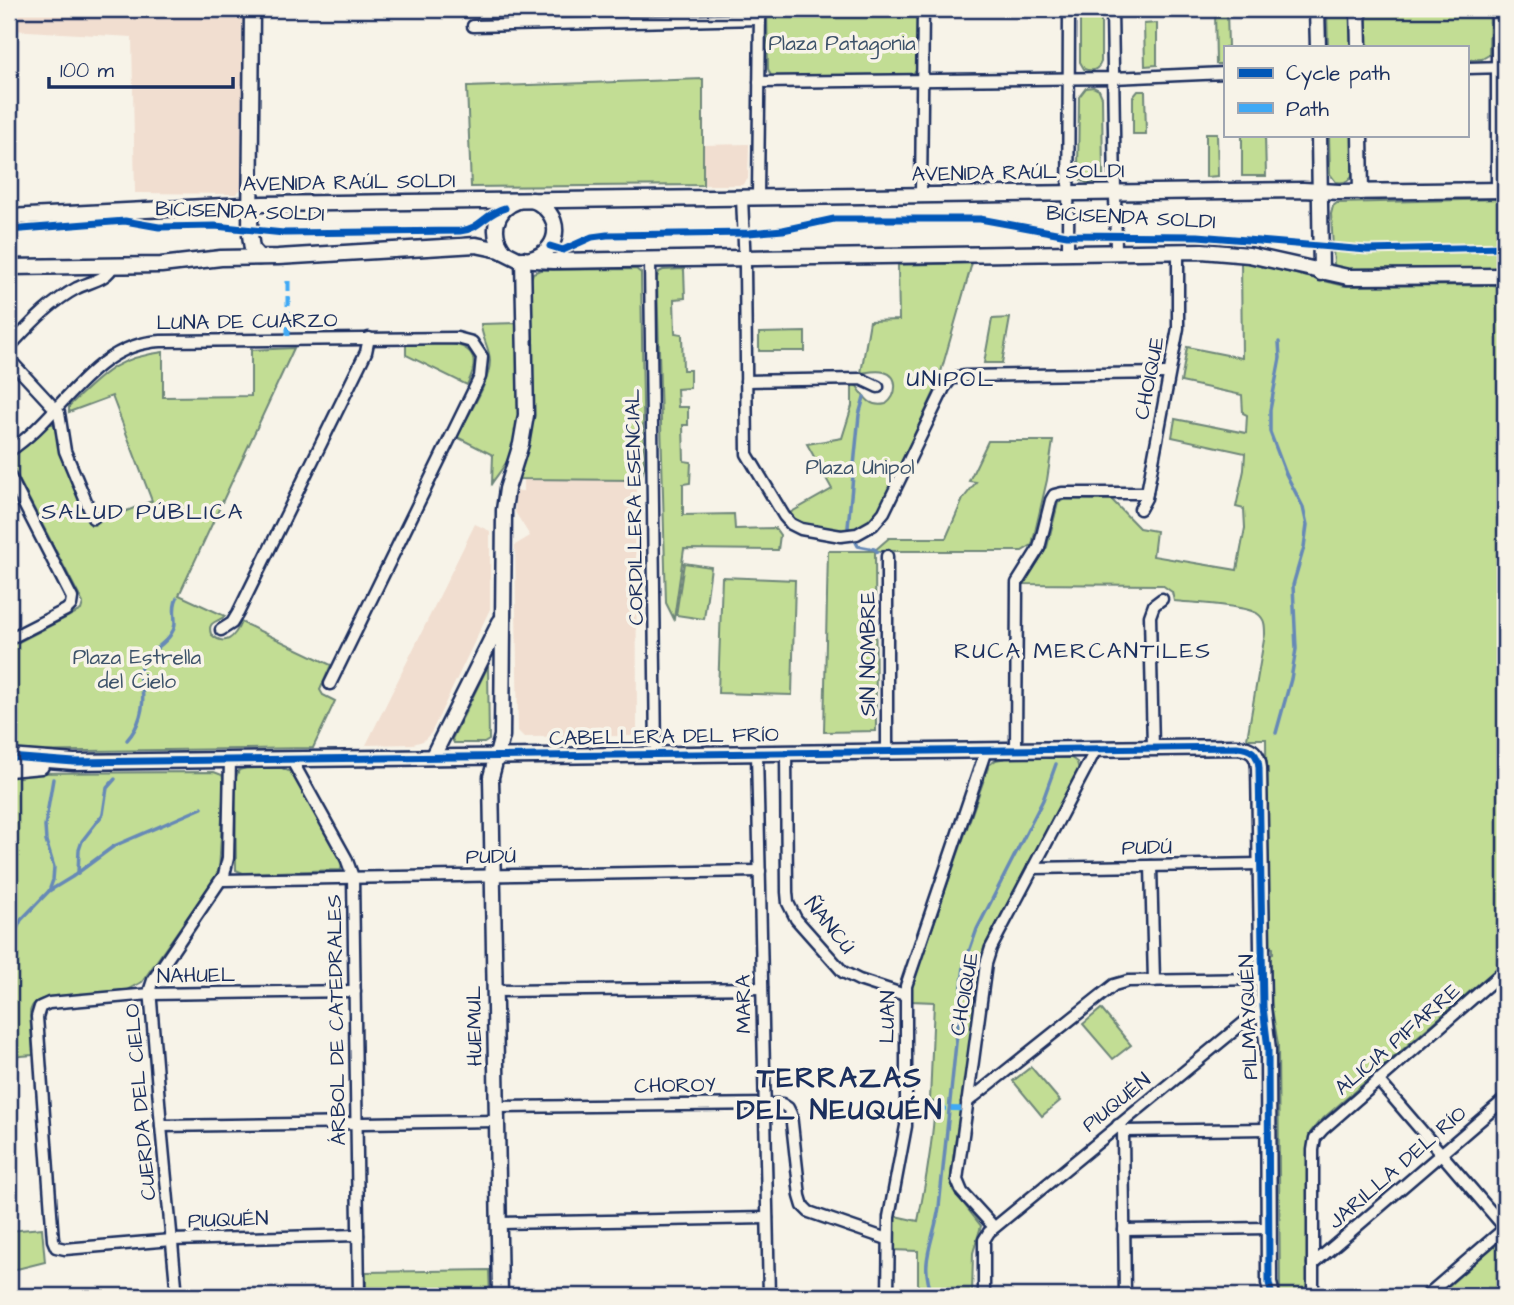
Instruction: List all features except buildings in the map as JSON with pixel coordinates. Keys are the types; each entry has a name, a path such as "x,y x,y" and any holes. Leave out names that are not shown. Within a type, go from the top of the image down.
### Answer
{"main road":[{"path":"252,9 250,242 260,257"},
{"path":"1317,9 1318,46"},
{"path":"1358,9 1359,46"},
{"path":"1319,136 1321,273"},
{"path":"1360,136 1361,192"},
{"name":"AVENIDA RAÚL SOLDI","path":"9,217 250,204 921,194 1501,190"},
{"path":"505,252 497,240 497,220 509,205 527,200 542,205 550,212 555,232 553,242 547,250 538,257 526,259"},
{"path":"9,267 161,265 221,258 476,245 526,259 650,261 1178,251 1234,253 1321,273 1365,278 1505,276"},
{"name":"HUEMUL","path":"500,1296 491,777 502,736 504,510 507,489 522,437 526,407 526,259"},
{"path":"433,757 502,617"},
{"name":"CABELLERA DEL FRÍO","path":"9,758 74,762 1237,747 1254,752"},
{"name":"PILMAYQUÉN","path":"1254,752 1259,768 1263,1007 1268,1044 1269,1292"},
{"name":"CABELLERA DEL FRÍO","path":"9,769 74,762"}],"street":[{"path":"532,24 533,9"},
{"path":"647,9 647,22"},
{"path":"921,194 923,9"},
{"path":"1068,252 1069,9"},
{"path":"1112,9 1116,252"},
{"path":"1497,9 1501,67 1501,190"},
{"path":"474,26 647,22 760,14 758,197"},
{"path":"1468,68 1501,67"},
{"path":"759,82 1068,79 1224,74"},
{"path":"742,197 748,457 783,516 801,529 852,536 881,518 944,388 951,379 964,376 1168,373"},
{"name":"CHOIQUE","path":"1140,509 1147,493 1178,323 1178,251"},
{"name":"CORDILLERA ESENCIAL","path":"650,261 656,754"},
{"path":"9,347 55,302 108,274 113,265"},
{"path":"221,630 237,617 366,352 369,338"},
{"name":"LUNA DE CUARZO","path":"9,451 105,359 144,342 462,338 472,342 480,351 480,377 330,684"},
{"path":"9,359 60,416 65,452 93,518"},
{"path":"746,381 861,379 878,387"},
{"path":"9,475 71,593 72,603 66,610 9,639"},
{"path":"1016,749 1017,583 1039,548 1054,495 1147,493"},
{"name":"SIN NOMBRE","path":"887,556 887,751"},
{"path":"1153,748 1150,616 1154,605 1162,599"},
{"name":"CHOIQUE","path":"994,1227 962,1192 957,1180 988,956 1096,749"},
{"name":"LUAN","path":"888,1296 888,1217 906,1126 905,995 911,968 986,750"},
{"name":"MARA","path":"757,752 769,1296"},
{"name":"ÑANCÚ","path":"786,752 787,892 792,912 844,972 859,980 905,995"},
{"name":"ÁRBOL DE CATEDRALES","path":"291,759 346,858 353,877 359,1296"},
{"name":"CUERDA DEL CIELO","path":"177,1296 150,994 153,980 222,880 227,864 230,760"},
{"name":"PUDÚ","path":"1033,869 1261,864"},
{"path":"1150,866 1154,981"},
{"name":"PUDÚ","path":"222,880 760,871"},
{"name":"ALICIA PIFARRE","path":"1313,1264 1315,1138 1505,970"},
{"path":"967,1102 1114,985 1128,981 1263,979"},
{"path":"494,991 762,988"},
{"name":"NAHUEL","path":"57,1247 53,1240 42,1105 37,1017 40,1007 49,1003 150,994 355,991"},
{"name":"PIUQUÉN","path":"994,1227 1120,1128 1263,1007"},
{"path":"1378,1080 1505,1228 1426,1296"},
{"name":"JARILLA DEL RÍO","path":"1313,1264 1505,1099"},
{"path":"765,1103 782,1104 790,1111 800,1196 806,1210 887,1239"},
{"name":"CHOROY","path":"160,1126 356,1124 496,1114 765,1103"},
{"path":"1125,1296 1120,1128 1268,1129"},
{"path":"498,1223 767,1218"},
{"path":"984,1296 984,1240 994,1227"},
{"path":"1124,1230 1269,1228"},
{"name":"PIUQUÉN","path":"57,1247 65,1249 172,1240 358,1235"},
{"path":"1313,1264 1313,1296"}],"shaded area":[{"path":"11,9 243,9 241,189 236,194 135,193 132,37 10,30"},
{"path":"749,144 748,179 742,185 703,185 703,145"},
{"path":"523,480 636,480 637,729 631,736 524,737 518,731 515,545 530,536 515,512 515,495 518,491 523,491"},
{"path":"475,524 490,531 490,609 431,733 423,741 413,744 366,745"}],"green space":[{"name":"Plaza Patagonia","path":"767,9 917,9 916,71 909,76 771,76 768,69"},
{"path":"1080,9 1101,9 1101,62 1092,70 1084,69 1080,62"},
{"path":"1215,9 1227,9 1228,46 1224,46 1224,64 1216,64"},
{"path":"1327,9 1351,9 1352,46 1328,46"},
{"path":"1366,9 1490,9 1489,55 1482,59 1468,60 1468,46 1367,46"},
{"path":"1157,23 1157,65 1145,66 1144,24"},
{"path":"703,79 703,185 471,187 467,87"},
{"path":"1086,88 1099,90 1102,97 1103,176 1099,182 1087,183 1081,180 1078,172 1079,97"},
{"path":"1138,91 1145,91 1146,134 1133,134 1133,97"},
{"path":"1206,133 1217,133 1218,176 1206,177"},
{"path":"1242,136 1265,136 1266,176 1242,176"},
{"path":"1329,136 1353,136 1355,166 1350,179 1336,182 1330,174"},
{"path":"1505,199 1505,268 1346,271 1334,265 1331,214 1337,203"},
{"path":"1241,261 1345,286 1505,285 1505,961 1318,1123 1310,1133 1307,1150 1308,1296 1280,1296 1278,1044 1269,992 1269,955 1273,954 1273,948 1268,947 1266,739 1247,739 1265,634 1263,620 1258,614 1242,608 1174,601 1172,592 1162,585 1022,584 1047,547 1058,503 1065,499 1112,500 1139,528 1156,531 1153,556 1237,570 1245,528 1244,509 1236,507 1245,453 1172,437 1175,419 1246,433 1247,415 1243,413 1242,395 1181,382 1187,347 1242,358"},
{"name":"Plaza Unipol","path":"972,263 937,386 878,513 864,525 848,531 816,527 793,518 788,514 832,489 807,444 842,438 852,406 852,384 857,386 868,401 876,405 886,404 893,396 895,382 889,374 878,371 861,373 870,321 899,320 898,265"},
{"path":"636,269 641,273 644,467 642,475 636,480 519,479 533,412 531,280 533,273 540,270"},
{"path":"684,269 685,298 674,299 675,333 682,334 683,370 690,370 690,388 677,389 678,407 688,407 688,425 683,425 684,461 691,462 690,483 683,484 683,515 734,514 735,529 775,528 780,535 778,550 684,549 674,619 666,603 657,278 663,270"},
{"path":"1010,318 1002,363 984,363 992,319"},
{"path":"519,323 519,424 510,455 492,483 493,455 457,437 482,389 489,369 490,356 481,324"},
{"path":"805,332 805,351 759,351 759,333"},
{"path":"406,344 458,345 467,350 473,357 473,369 467,385 406,355"},
{"name":"Plaza Estrella del Cielo","path":"294,348 179,595 225,616 210,627 211,634 216,638 229,639 241,622 331,665 320,690 323,695 335,701 313,748 9,752 9,647 81,610 83,603 12,466 13,456 49,424 54,424 62,459 91,525 152,501 112,396 69,412 69,406 91,385 121,364 163,352 163,397 251,396 251,350"},
{"path":"988,441 1053,441 1032,545 1022,551 875,551 876,731 824,732 828,551 874,551 889,538 946,538 963,499 976,482 969,481"},
{"path":"684,563 711,567 704,619 676,615"},
{"path":"722,577 795,580 792,695 718,693"},
{"path":"488,666 489,740 484,743 454,743 452,739"},
{"path":"1006,758 1071,758 1077,762 1079,770 984,947 951,1173 953,1190 981,1226 973,1253 972,1296 918,1296 918,1251 892,1250 895,1216 918,1221 934,1117 935,1102 930,1101 934,1002 911,1001 912,986 989,765"},
{"path":"282,768 293,773 342,864 341,870 243,873 236,870 235,779 239,770"},
{"path":"214,772 222,775 224,781 219,872 142,982 127,990 38,1001 33,1004 30,1013 33,1055 9,1057 9,773"},
{"path":"1101,1009 1131,1045 1113,1059 1083,1024"},
{"path":"1031,1067 1060,1101 1042,1116 1013,1081"},
{"path":"42,1228 45,1262 9,1271 9,1231"},
{"path":"1500,1241 1505,1241 1505,1296 1437,1296"},
{"path":"489,1270 490,1296 366,1296 366,1272"}],"waterway":[{"path":"1276,733 1296,649 1293,585 1307,525 1303,507 1286,474 1270,432 1270,410 1280,358 1279,342"},
{"path":"864,397 859,415 848,527 858,546 878,552"},
{"path":"127,740 135,729 142,709 143,695 139,675 141,667 147,657 174,630 177,598"},
{"path":"933,1296 927,1262 939,1207 964,966 977,929 1043,800 1056,764"},
{"path":"9,946 21,920 49,891 53,880 54,867 46,841 45,826 53,779"},
{"path":"78,873 82,841 103,814 107,788 115,779"},
{"path":"49,891 114,846 202,808"}],"marked path":[{"path":"288,281 288,339"},
{"path":"906,1107 966,1109"}],"cycle path":[{"name":"BICISENDA SOLDI","path":"9,230 125,221 159,227 215,226 284,233 460,231 473,227 492,213 505,208"},
{"name":"BICISENDA SOLDI","path":"550,246 563,250 592,237 607,235 783,230 834,219 980,219 1067,235 1198,236 1367,250 1505,247"},
{"path":"9,757 74,762 1237,747 1250,750 1255,755 1259,768 1263,1007 1268,1049 1269,1283 1272,1296"}],"district":[{"name":"UNIPOL","path":"951,378"},
{"name":"SALUD PÚBLICA","path":"143,511"},
{"name":"RUCA MERCANTILES","path":"1083,650"},
{"name":"TERRAZAS DEL NEUQUÉN","path":"840,1093"}]}
